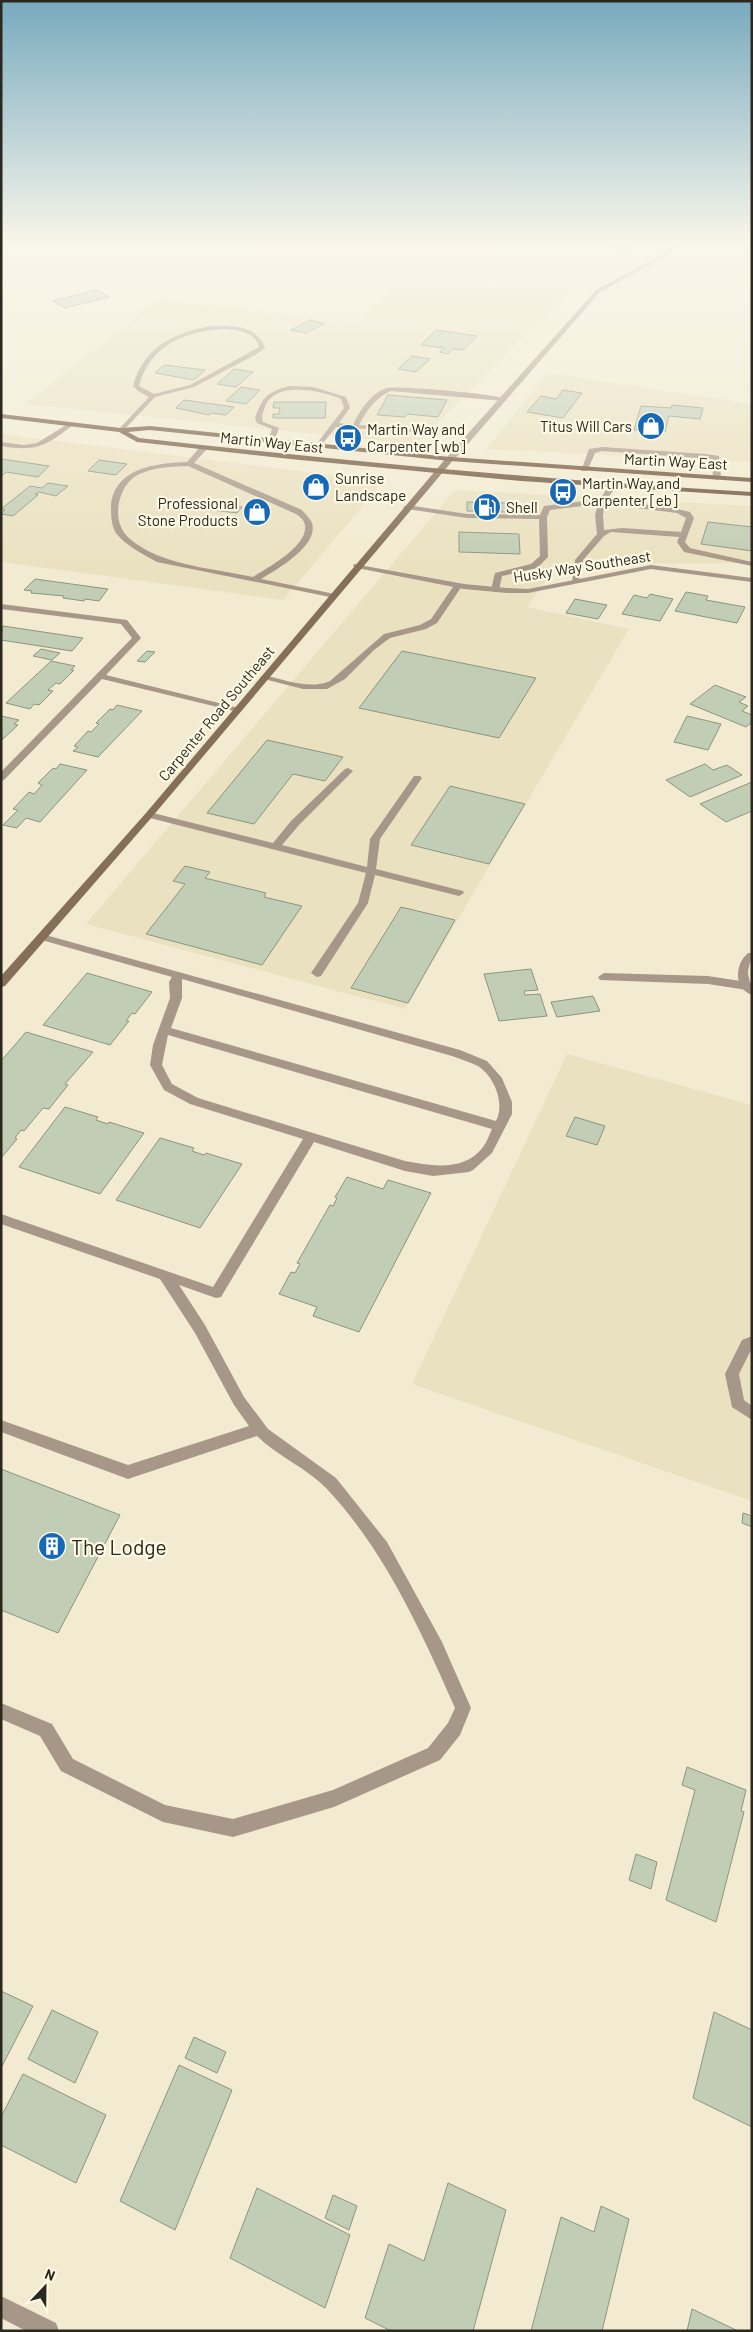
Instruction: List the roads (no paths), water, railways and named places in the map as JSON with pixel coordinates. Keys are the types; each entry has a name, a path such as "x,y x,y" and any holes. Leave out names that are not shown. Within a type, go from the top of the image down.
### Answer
{"main road":[{"name":"Martin Way East","path":"1,416 121,430 150,428 450,459 752,480"},
{"name":"Martin Way East","path":"121,430 137,440 438,472 613,486 752,494"},
{"name":"Carpenter Road Southeast","path":"1,983 149,815 357,566 450,459"}],"street":[{"path":"153,396 136,386 142,369 158,352"},
{"path":"121,430 153,396 192,386 256,352"},
{"path":"450,459 544,352"},
{"path":"272,441 276,428 260,423 258,418 263,404 275,393 290,389 326,391 344,398 347,408 319,446"},
{"path":"355,426 366,408 381,394 390,389 503,399"},
{"path":"1,444 30,448 38,447 71,424"},
{"path":"334,425 426,432"},
{"path":"189,464 204,448"},
{"path":"584,469 592,450 602,449 706,456 716,458 717,478"},
{"path":"254,580 306,541 311,528 308,521 299,512 189,464 170,465 133,475 115,494 118,529 139,548 160,560 254,580 332,596"},
{"path":"601,534 599,515 602,501 613,486"},
{"path":"494,590 498,574 534,566 544,557 543,517 547,508 602,501 687,514 690,518 681,542 687,550 752,564"},
{"path":"407,507 467,516 543,517"},
{"path":"575,581 576,566 579,560 601,534 610,530 684,536"},
{"name":"Husky Way Southeast","path":"357,566 458,586 494,590 528,591 651,567 752,580"},
{"path":"264,678 307,687 324,687 344,674 372,646 389,635 426,627 436,619 458,586"},
{"path":"1,606 124,622 137,638 1,778"},
{"path":"99,676 238,709"},
{"path":"276,846 295,823 348,771"},
{"path":"317,973 363,903 371,872 374,839 417,778"},
{"path":"149,815 459,893"},
{"path":"42,937 178,975 456,1053 483,1064 498,1081 506,1102 506,1114 500,1128 488,1150 469,1167 433,1171 405,1166 194,1101 168,1087 156,1065 159,1045 176,998 175,982 178,975"},
{"path":"749,989 742,977 742,967 752,956"},
{"path":"604,977 708,980 749,989"},
{"path":"164,1030 500,1128"},
{"path":"1,1219 216,1293 311,1137"},
{"path":"1,1711 46,1730 67,1764 163,1813 233,1828 334,1798 434,1754 454,1729 463,1708 436,1647 382,1547 331,1483 281,1448 259,1429 238,1401 200,1329 165,1276"},
{"path":"752,1342 748,1344 732,1374 737,1403 752,1414"},
{"path":"1,1426 128,1472 259,1429"},
{"path":"1,2306 48,2331"}],"place":[{"name":"Titus Will Cars","path":"651,426"},
{"name":"Martin Way and Carpenter [wb]","path":"348,438"},
{"name":"Sunrise Landscape","path":"316,487"},
{"name":"Martin Way and Carpenter [eb]","path":"563,492"},
{"name":"Shell","path":"487,507"},
{"name":"Professional Stone Products","path":"257,512"},
{"name":"The Lodge","path":"52,1546"}]}
